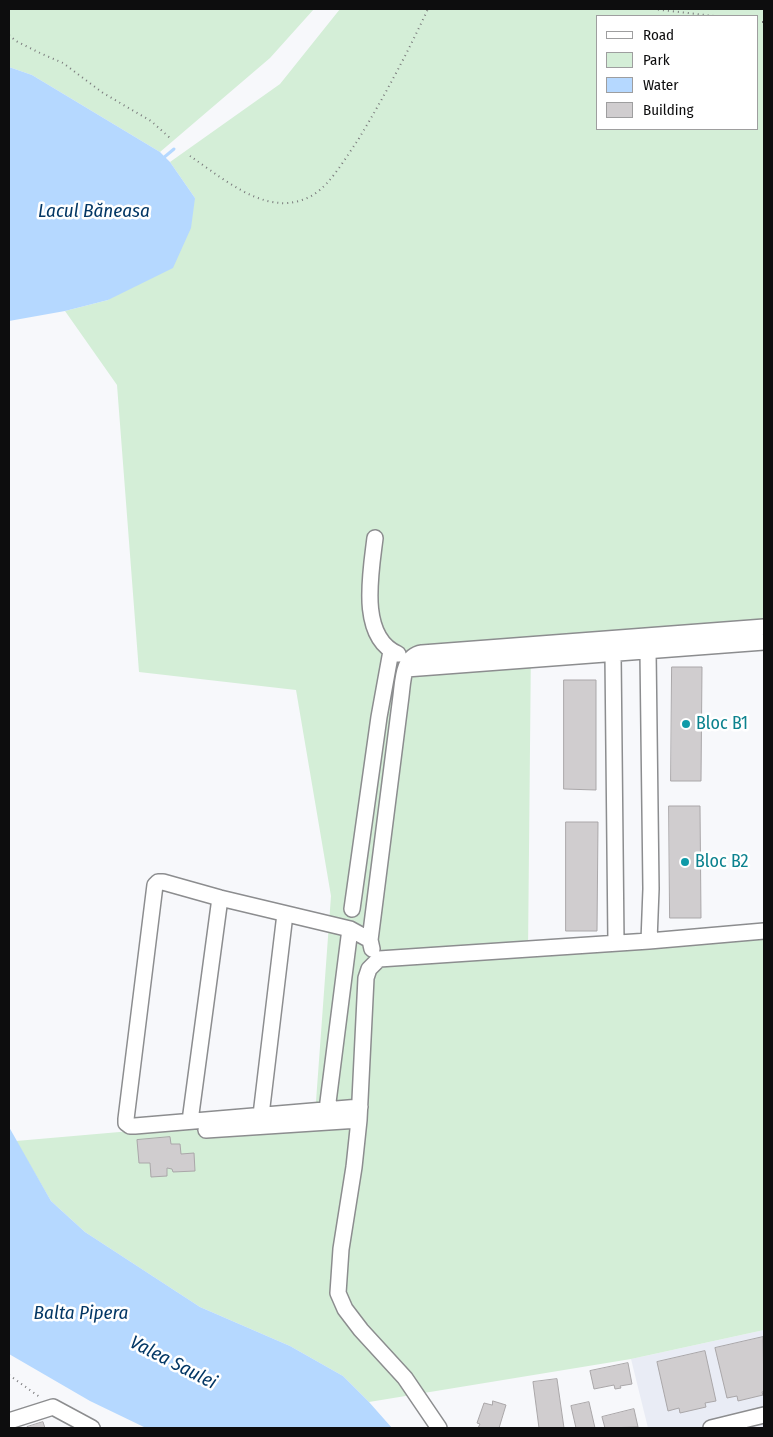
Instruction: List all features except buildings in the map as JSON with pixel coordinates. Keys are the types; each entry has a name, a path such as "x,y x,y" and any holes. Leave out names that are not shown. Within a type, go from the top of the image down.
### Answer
{"street":[{"path":"375,538 369,587 372,617 380,638 391,651 407,664 614,654 764,642"},
{"path":"379,960 370,940 407,664 416,654 764,627"},
{"path":"352,909 379,716 391,651"},
{"path":"648,651 651,889 649,941"},
{"path":"614,654 616,943"},
{"path":"359,1114 327,1110 135,1126 130,1126 126,1123 154,886 158,882 350,929 370,940"},
{"path":"190,1121 220,898"},
{"path":"261,1115 285,914"},
{"path":"327,1110 350,929"},
{"path":"439,1428 405,1378 361,1330 345,1309 338,1293 341,1249 354,1167 359,1114 366,978 369,969 379,960 764,931"},
{"path":"206,1130 359,1114"},
{"path":"9,1421 53,1407 92,1428"},
{"path":"711,1428 742,1425 764,1415"}],"path":[{"path":"190,156 244,191 263,200 281,204 301,201 314,195 339,170 381,103 428,9"},
{"path":"653,9 705,15"},
{"path":"9,35 16,41 63,63 103,93 151,121 170,138"},
{"path":"9,1375 53,1407"}],"shaded area":[{"path":"764,1330 764,1428 759,1426 749,1428 648,1428 631,1359"}],"green space":[{"path":"9,9 314,9 270,58 160,152 32,75 9,67"},
{"path":"340,9 764,9 764,628 531,645 528,952 764,939 764,1330 631,1359 369,1402 343,1376 290,1346 200,1307 85,1232 51,1201 16,1141 315,1115 331,896 296,690 139,672 117,385 65,311 108,300 195,198 170,162 280,84"}],"water":[{"name":"Lacul Băneasa","path":"9,67 32,75 160,152 170,162 195,198 191,228 173,268 108,300 65,311 9,321"},
{"name":"Balta Pipera","path":"9,1127 51,1201 85,1232 200,1307 290,1346 343,1376 392,1428 146,1428 90,1401 9,1354"}],"waterway":[{"name":"Valea Saulei","path":"162,159 174,149"}],"place":[{"name":"Bloc B1","path":"686,724"},
{"name":"Bloc B2","path":"685,862"}]}
